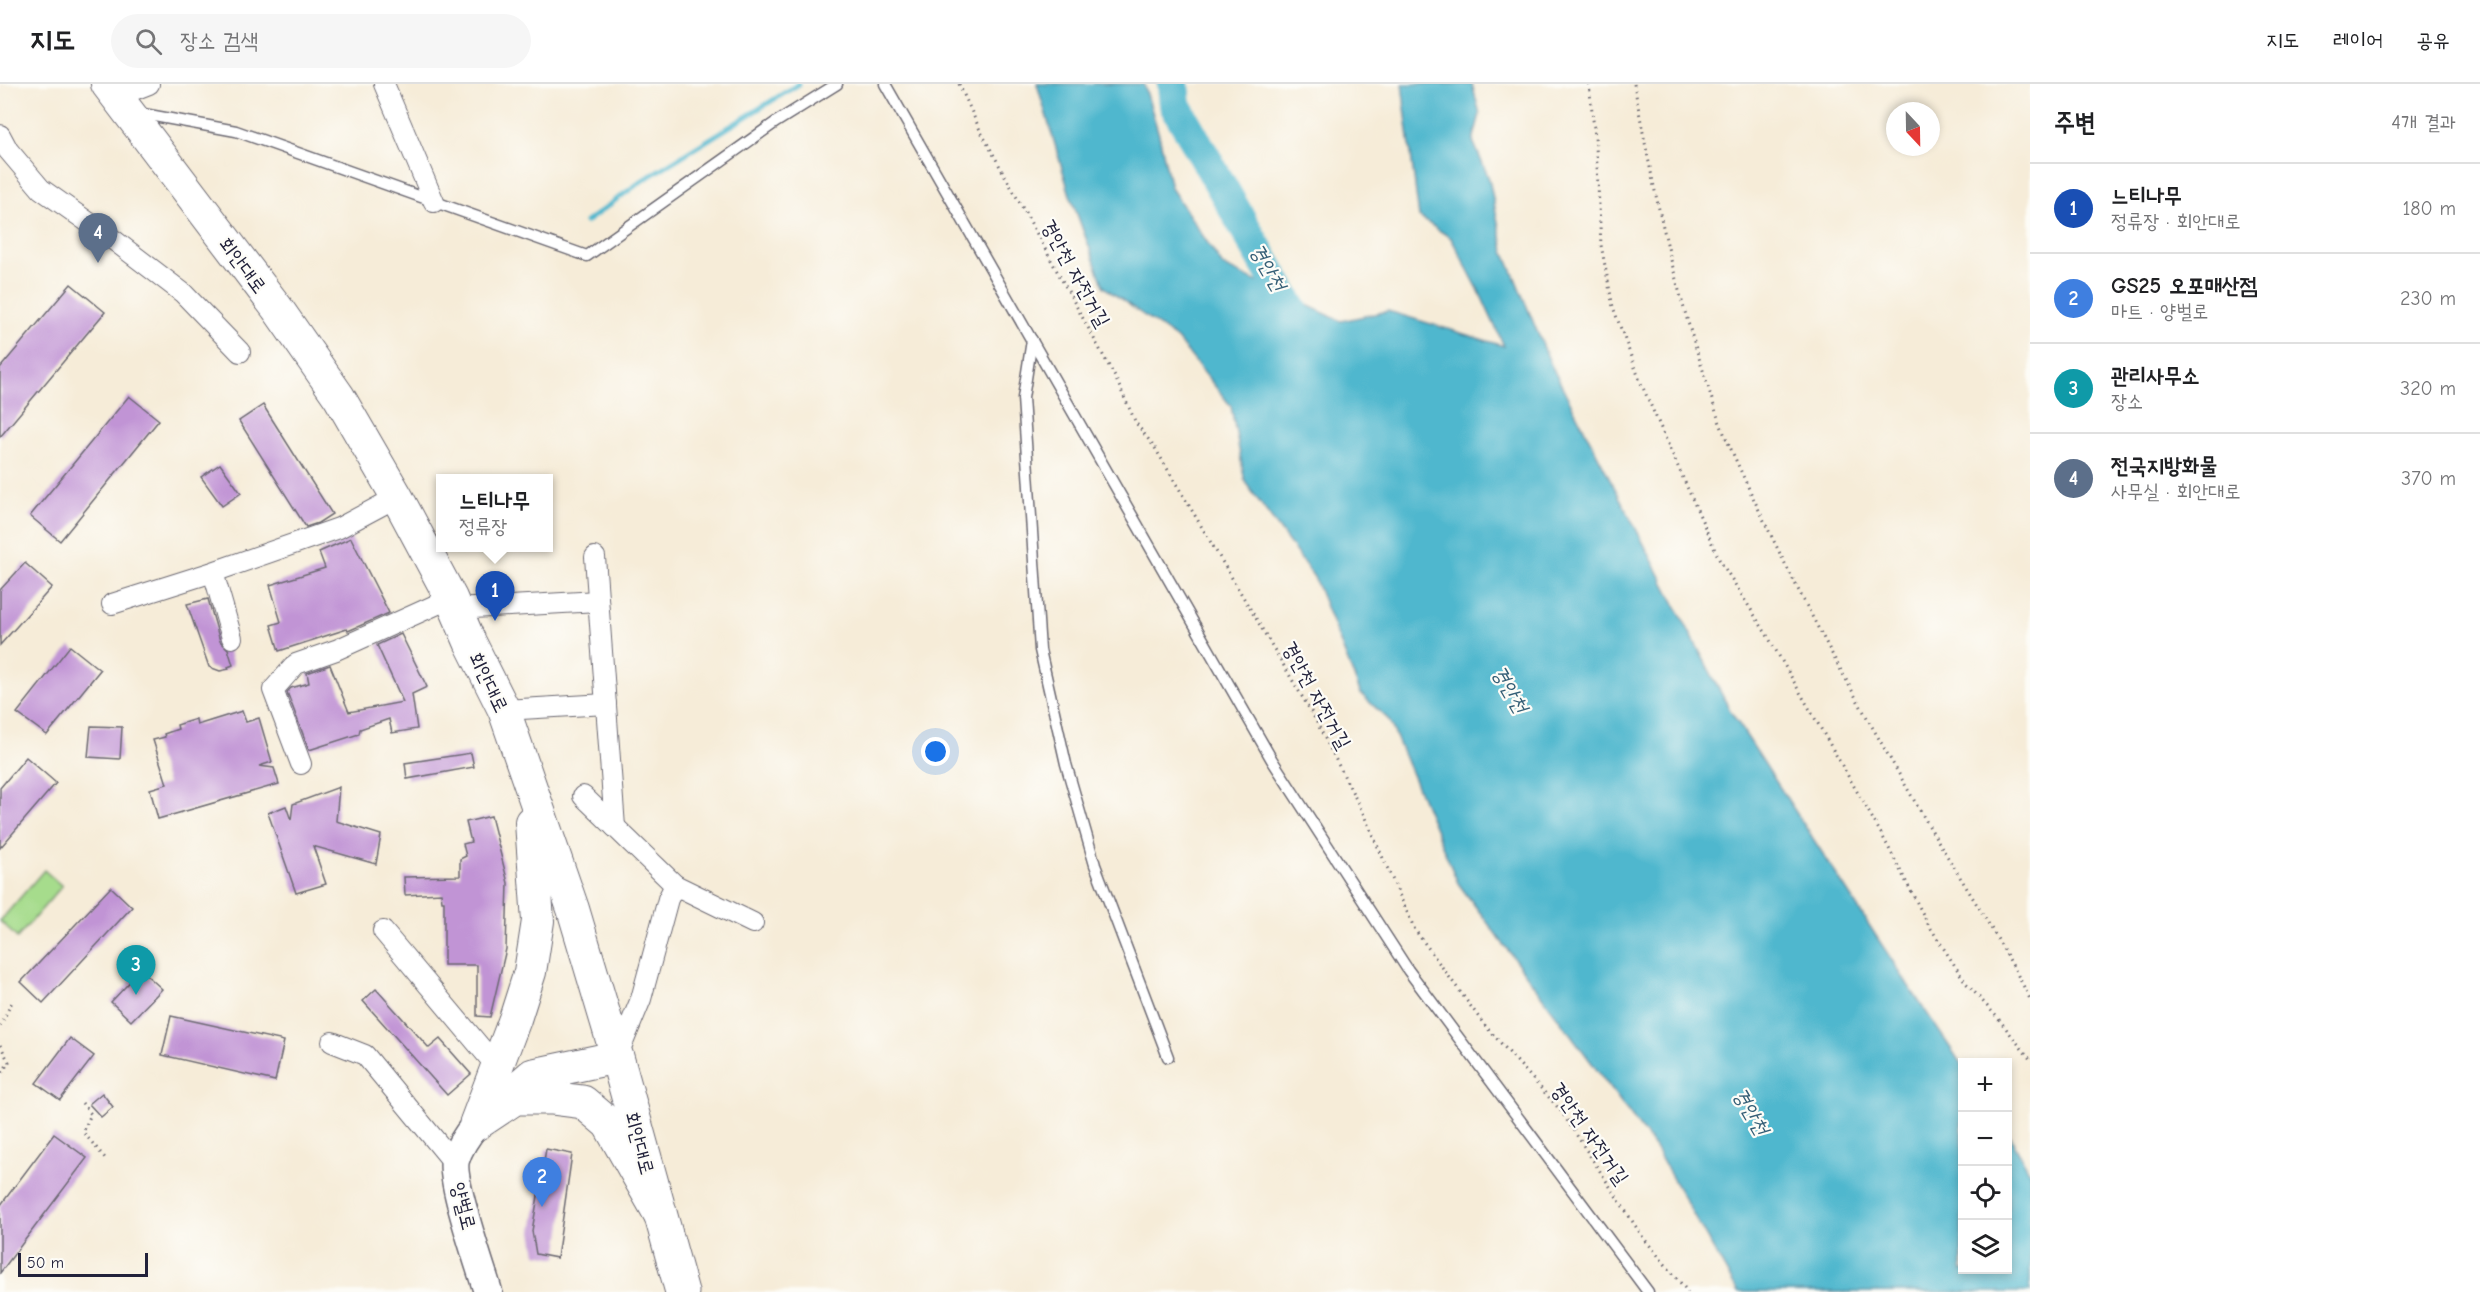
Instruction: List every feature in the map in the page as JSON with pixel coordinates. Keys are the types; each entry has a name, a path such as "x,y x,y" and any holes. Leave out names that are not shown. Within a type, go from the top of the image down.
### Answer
{"highway":[{"name":"회안대로","path":"617,1057 682,1292"},
{"path":"476,1124 515,1098 551,1098 584,1102 609,1124 659,1212"}],"main road":[{"name":"회안대로","path":"116,97 277,308 327,380 398,497 454,603 504,710 573,909 617,1057"},
{"path":"476,1124 516,1019 530,972 538,921 528,779"},
{"path":"476,1124 532,1075 617,1057"}],"street":[{"path":"116,97 148,84"},
{"path":"384,84 435,202"},
{"path":"0,135 8,150 41,189 183,293 240,352"},
{"path":"112,604 339,528 398,497"},
{"path":"595,557 615,827"},
{"path":"213,572 232,638"},
{"path":"301,764 273,690 296,664 454,603 598,601"},
{"path":"504,710 606,704"},
{"path":"583,796 675,885 753,923"},
{"path":"617,1057 641,999 668,899 675,885"},
{"path":"383,931 497,1066"},
{"path":"332,1042 365,1055 454,1163"},
{"name":"양벌로","path":"476,1124 461,1143 454,1163 457,1187 488,1292"}],"lane":[{"path":"116,97 236,131 587,256 776,122 837,84"},
{"path":"885,84 1285,780 1408,970 1648,1292"},
{"path":"1032,340 1023,398 1040,650 1066,764 1095,865 1168,1057"}],"path":[{"name":"경안천 자전거길","path":"958,84 980,130 1115,377 1136,423 1155,447 1313,715 1362,811 1415,930 1483,1023 1561,1111 1642,1236 1688,1292"},
{"path":"1589,84 1596,146 1601,245 1612,308 1640,381 1719,559 1767,635 1882,835 1928,924 1966,983 2030,1059"},
{"path":"1634,84 1647,155 1685,315 1726,437 1764,519 1836,661 1918,808 1988,920 2030,999"},
{"path":"0,1026 13,1000"},
{"path":"0,1046 9,1062 0,1076"},
{"path":"82,1103 91,1114 83,1132 105,1158"}],"green space":[{"path":"44,870 62,886 17,938 0,921"}],"water":[{"path":"1037,84 1144,84 1171,188 1223,266 1341,321 1388,311 1504,346 1451,238 1419,217 1402,84 1472,84 1480,114 1473,141 1489,179 1504,251 1551,365 1731,712 1958,1059 1958,1274 2012,1274 2012,1139 2030,1173 2030,1292 1738,1292 1655,1148 1458,883 1389,720 1361,694 1314,577 1245,482 1231,406 1177,339 1104,287 1070,195"}],"building":[{"path":"71,284 105,312 0,437 0,368"},
{"path":"129,396 159,420 60,541 30,516"},
{"path":"263,405 332,514 318,523 306,527 239,421"},
{"path":"220,464 241,493 222,506 201,477"},
{"path":"351,538 389,613 348,631 347,629 279,651 271,625 281,622 270,585 325,568 319,552"},
{"path":"25,563 52,587 0,645 0,590"},
{"path":"208,599 220,641 228,649 233,665 228,667 229,669 220,671 209,667 187,604"},
{"path":"401,634 427,687 412,694 417,729 392,733 389,719 360,729 359,734 309,750 287,692 291,688 309,683 307,673 330,665 349,712 403,702 377,645"},
{"path":"70,646 100,670 47,735 17,713"},
{"path":"242,711 246,722 259,718 272,762 259,766 274,768 279,784 158,819 150,789 167,784 153,740 165,737 164,734 178,729 177,725 196,719 197,725"},
{"path":"91,726 122,727 120,759 88,757"},
{"path":"471,753 474,767 407,779 405,763"},
{"path":"26,757 56,783 0,848 0,788"},
{"path":"339,787 336,821 381,835 376,864 313,846 326,884 296,893 268,813 286,806 291,820 293,804"},
{"path":"491,816 508,883 506,949 490,1017 477,1016 477,965 444,965 444,901 442,901 441,893 405,895 404,877 460,876 460,859 466,856 463,844 471,842 466,822"},
{"path":"111,887 132,907 43,1003 21,982"},
{"path":"141,970 162,989 131,1021 111,1002"},
{"path":"376,989 429,1048 440,1039 471,1074 447,1095 363,1001"},
{"path":"171,1016 284,1041 275,1081 162,1055"},
{"path":"70,1038 94,1056 60,1100 36,1083"},
{"path":"102,1093 113,1107 101,1117 89,1104"},
{"path":"54,1134 87,1158 0,1273 0,1206"},
{"path":"546,1149 572,1154 557,1258 536,1254 532,1231"}],"waterway":[{"path":"586,222 643,180 799,84"},
{"name":"경안천","path":"1173,84 1175,105 1304,331"}],"place":[{"name":"전국지방화물","path":"98,263"},
{"name":"느티나무","path":"495,621"},
{"name":"관리사무소","path":"136,995"},
{"name":"GS25 오포매산점","path":"542,1207"}]}
